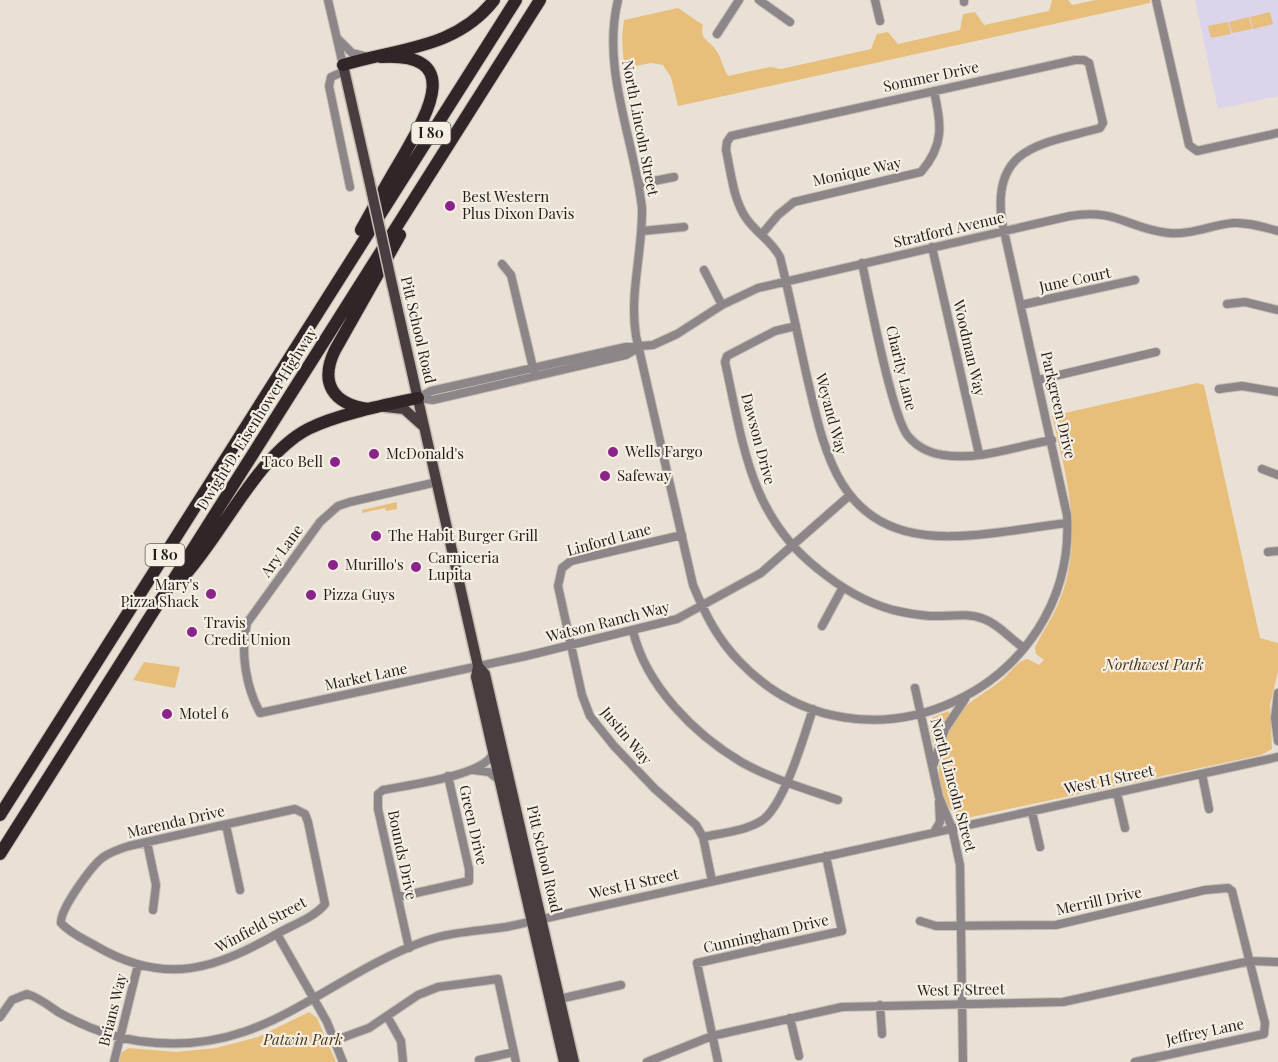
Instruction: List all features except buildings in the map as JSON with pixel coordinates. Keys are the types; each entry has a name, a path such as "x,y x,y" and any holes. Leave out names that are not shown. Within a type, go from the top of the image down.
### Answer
{"highway":[{"path":"344,68 428,45 453,35 474,22 494,0"},
{"name":"Dwight D. Eisenhower Highway","path":"0,815 516,0"},
{"name":"Dwight D. Eisenhower Highway","path":"0,854 540,0"},
{"path":"347,266 355,241 433,99 432,83 428,71 419,62 400,56 379,57"},
{"path":"374,408 347,405 338,398 328,377 330,361 412,215 438,161"},
{"path":"164,594 187,573 270,462 288,443 320,424 418,398"}],"main road":[{"name":"Pitt School Road","path":"344,68 478,666 476,676 499,780 537,920"},
{"path":"374,408 404,409 416,417 426,432"},
{"name":"Pitt School Road","path":"478,666 485,674 555,1000 574,1062"},
{"name":"Pitt School Road","path":"555,1000 564,1062"}],"street":[{"name":"Pitt School Road","path":"328,0 344,68"},
{"name":"North Lincoln Street","path":"618,0 612,26 614,67 639,184 642,231 632,313 638,348 693,585 719,637 741,664 773,690 813,709 868,720 920,715 939,797 952,828 961,873 963,1062"},
{"path":"717,34 739,0"},
{"path":"759,0 790,22"},
{"path":"875,0 880,21"},
{"path":"1155,0 1189,145 1197,151 1278,133"},
{"path":"336,36 352,53 379,57"},
{"name":"Sommer Drive","path":"741,132 1084,60 1089,63 1097,100"},
{"path":"344,68 331,77 329,86 350,187"},
{"name":"Monique Way","path":"762,234 778,214 794,202 921,172 936,149 940,136 941,124 934,91"},
{"name":"Parkgreen Drive","path":"920,715 965,698 1005,670 1040,629 1056,596 1065,562 1067,523 1052,440 1005,231 1000,206 1000,191 1011,167 1035,146 1100,128 1103,123 1097,100"},
{"name":"Weyand Way","path":"741,132 731,135 726,142 741,209 776,249 786,280 825,452 850,495 864,509 884,522 927,536 951,536 1067,523"},
{"path":"639,184 674,177"},
{"name":"Stratford Avenue","path":"418,398 432,400 626,356 638,348 677,334 722,305 758,288 786,280 1094,213 1115,216 1147,229 1166,233 1198,231 1248,223 1278,231"},
{"path":"642,231 684,227"},
{"name":"Woodman Way","path":"932,247 979,454"},
{"name":"Charity Lane","path":"862,263 897,410 907,435 922,449 958,456 1052,440"},
{"path":"502,264 511,275 535,377"},
{"path":"705,270 722,305"},
{"name":"June Court","path":"1021,305 1135,280"},
{"path":"1227,304 1245,302 1278,310"},
{"name":"Dawson Drive","path":"796,326 775,331 727,356 725,362 750,473 767,512 791,547 842,589 895,610 930,616 970,615 985,619 1001,628 1024,648"},
{"name":"Stratford Avenue","path":"418,398 431,391 626,347 638,348"},
{"path":"1038,380 1156,352"},
{"path":"1219,389 1242,386 1278,392"},
{"path":"1262,469 1278,475"},
{"name":"Ary Lane","path":"260,713 252,699 242,643 247,623 321,522 338,506 437,482"},
{"name":"Watson Ranch Way","path":"478,666 677,619 753,578 850,495"},
{"name":"Linford Lane","path":"558,586 562,568 571,561 682,535"},
{"path":"1269,552 1278,551"},
{"name":"Justin Way","path":"558,586 582,695 591,716 614,746 655,789 687,815 704,837 712,880"},
{"path":"822,626 842,589"},
{"path":"633,631 647,669 694,725 715,745 743,763 838,800"},
{"name":"Market Lane","path":"260,713 478,666"},
{"path":"915,688 920,715"},
{"path":"1278,693 1275,718 1278,741"},
{"path":"932,767 947,726 965,698"},
{"path":"704,837 754,825 774,809 787,782 813,709"},
{"name":"Bounds Drive","path":"409,948 378,808 378,794 383,790 473,770 491,758 493,752"},
{"name":"West H Street","path":"0,1017 12,1000 21,994 32,996 82,1024 120,1038 168,1044 219,1040 255,1030 409,948 444,936 537,920 1278,758"},
{"path":"473,770 489,772 499,780"},
{"path":"1202,774 1209,809"},
{"name":"Green Drive","path":"398,897 469,880 469,869 448,776"},
{"path":"1117,793 1125,828"},
{"path":"934,832 940,822 939,797"},
{"name":"Marenda Drive","path":"72,933 61,923 61,918 95,865 118,849 295,809 305,814 308,822 325,904"},
{"path":"1032,812 1040,846"},
{"path":"226,825 240,890"},
{"path":"147,842 156,885 153,910"},
{"name":"Cunningham Drive","path":"712,1036 697,963 842,931 826,856"},
{"name":"Merrill Drive","path":"962,926 1056,925 1218,888 1227,888 1235,898 1250,961"},
{"name":"Winfield Street","path":"72,933 108,953 138,965 174,970 210,966 240,955 325,904"},
{"path":"920,921 936,926 962,926"},
{"path":"277,934 336,1040 343,1062"},
{"name":"West F Street","path":"647,1062 712,1036 842,1007 1063,1002 1250,961 1278,962"},
{"name":"Jeffrey Lane","path":"1134,1062 1264,1034 1265,1023 1250,961"},
{"name":"Brians Way","path":"114,1062 138,965"},
{"path":"336,1040 369,1028 418,995 438,987 498,979 516,1062"},
{"path":"555,1000 621,985"},
{"path":"880,1005 882,1034"},
{"path":"387,1016 401,1041 403,1062"},
{"path":"790,1018 799,1056"},
{"path":"712,1036 717,1062"},
{"path":"479,1060 514,1052"}],"shaded area":[{"path":"1195,0 1278,0 1278,96 1218,109"}],"green space":[{"path":"1052,0 1068,0 1072,5 1096,0 1150,0 1150,3 678,106 671,77 663,65 651,63 624,68 622,37 624,20 678,8 703,25 703,37 717,52 728,76 770,67 781,69 871,49 877,34 888,32 898,44 960,30 963,14 975,12 984,25 1049,11"},
{"path":"1270,12 1273,24 1253,29 1250,17"},
{"path":"1249,17 1252,29 1232,33 1229,22"},
{"path":"1228,22 1231,34 1211,38 1208,26"},
{"name":"Northwest Park","path":"1197,383 1204,385 1260,638 1278,643 1278,671 1270,705 1272,749 1261,755 962,819 951,809 940,783 939,768 945,738 959,713 1003,679 1018,664 1028,659 1039,665 1044,660 1036,654 1035,647 1055,611 1070,563 1072,538 1068,489 1052,416"},
{"path":"397,502 397,509 386,511 385,508 362,513 362,510"},
{"path":"144,662 180,667 175,688 133,680"},
{"path":"948,711 950,714 936,742 933,742 929,719"},
{"name":"Patwin Park","path":"309,1012 317,1018 336,1062 119,1062 122,1052 129,1048 176,1052 216,1048 258,1037"}],"place":[{"name":"Best Western Plus Dixon Davis","path":"450,206"},
{"name":"Wells Fargo","path":"613,452"},
{"name":"McDonald's","path":"374,454"},
{"name":"Taco Bell","path":"335,462"},
{"name":"Safeway","path":"605,476"},
{"name":"The Habit Burger Grill","path":"376,536"},
{"name":"Murillo's","path":"333,565"},
{"name":"Carniceria Lupita","path":"416,567"},
{"name":"Mary's Pizza Shack","path":"211,594"},
{"name":"Pizza Guys","path":"311,595"},
{"name":"Travis Credit Union","path":"192,632"},
{"name":"Motel 6","path":"167,714"}]}
